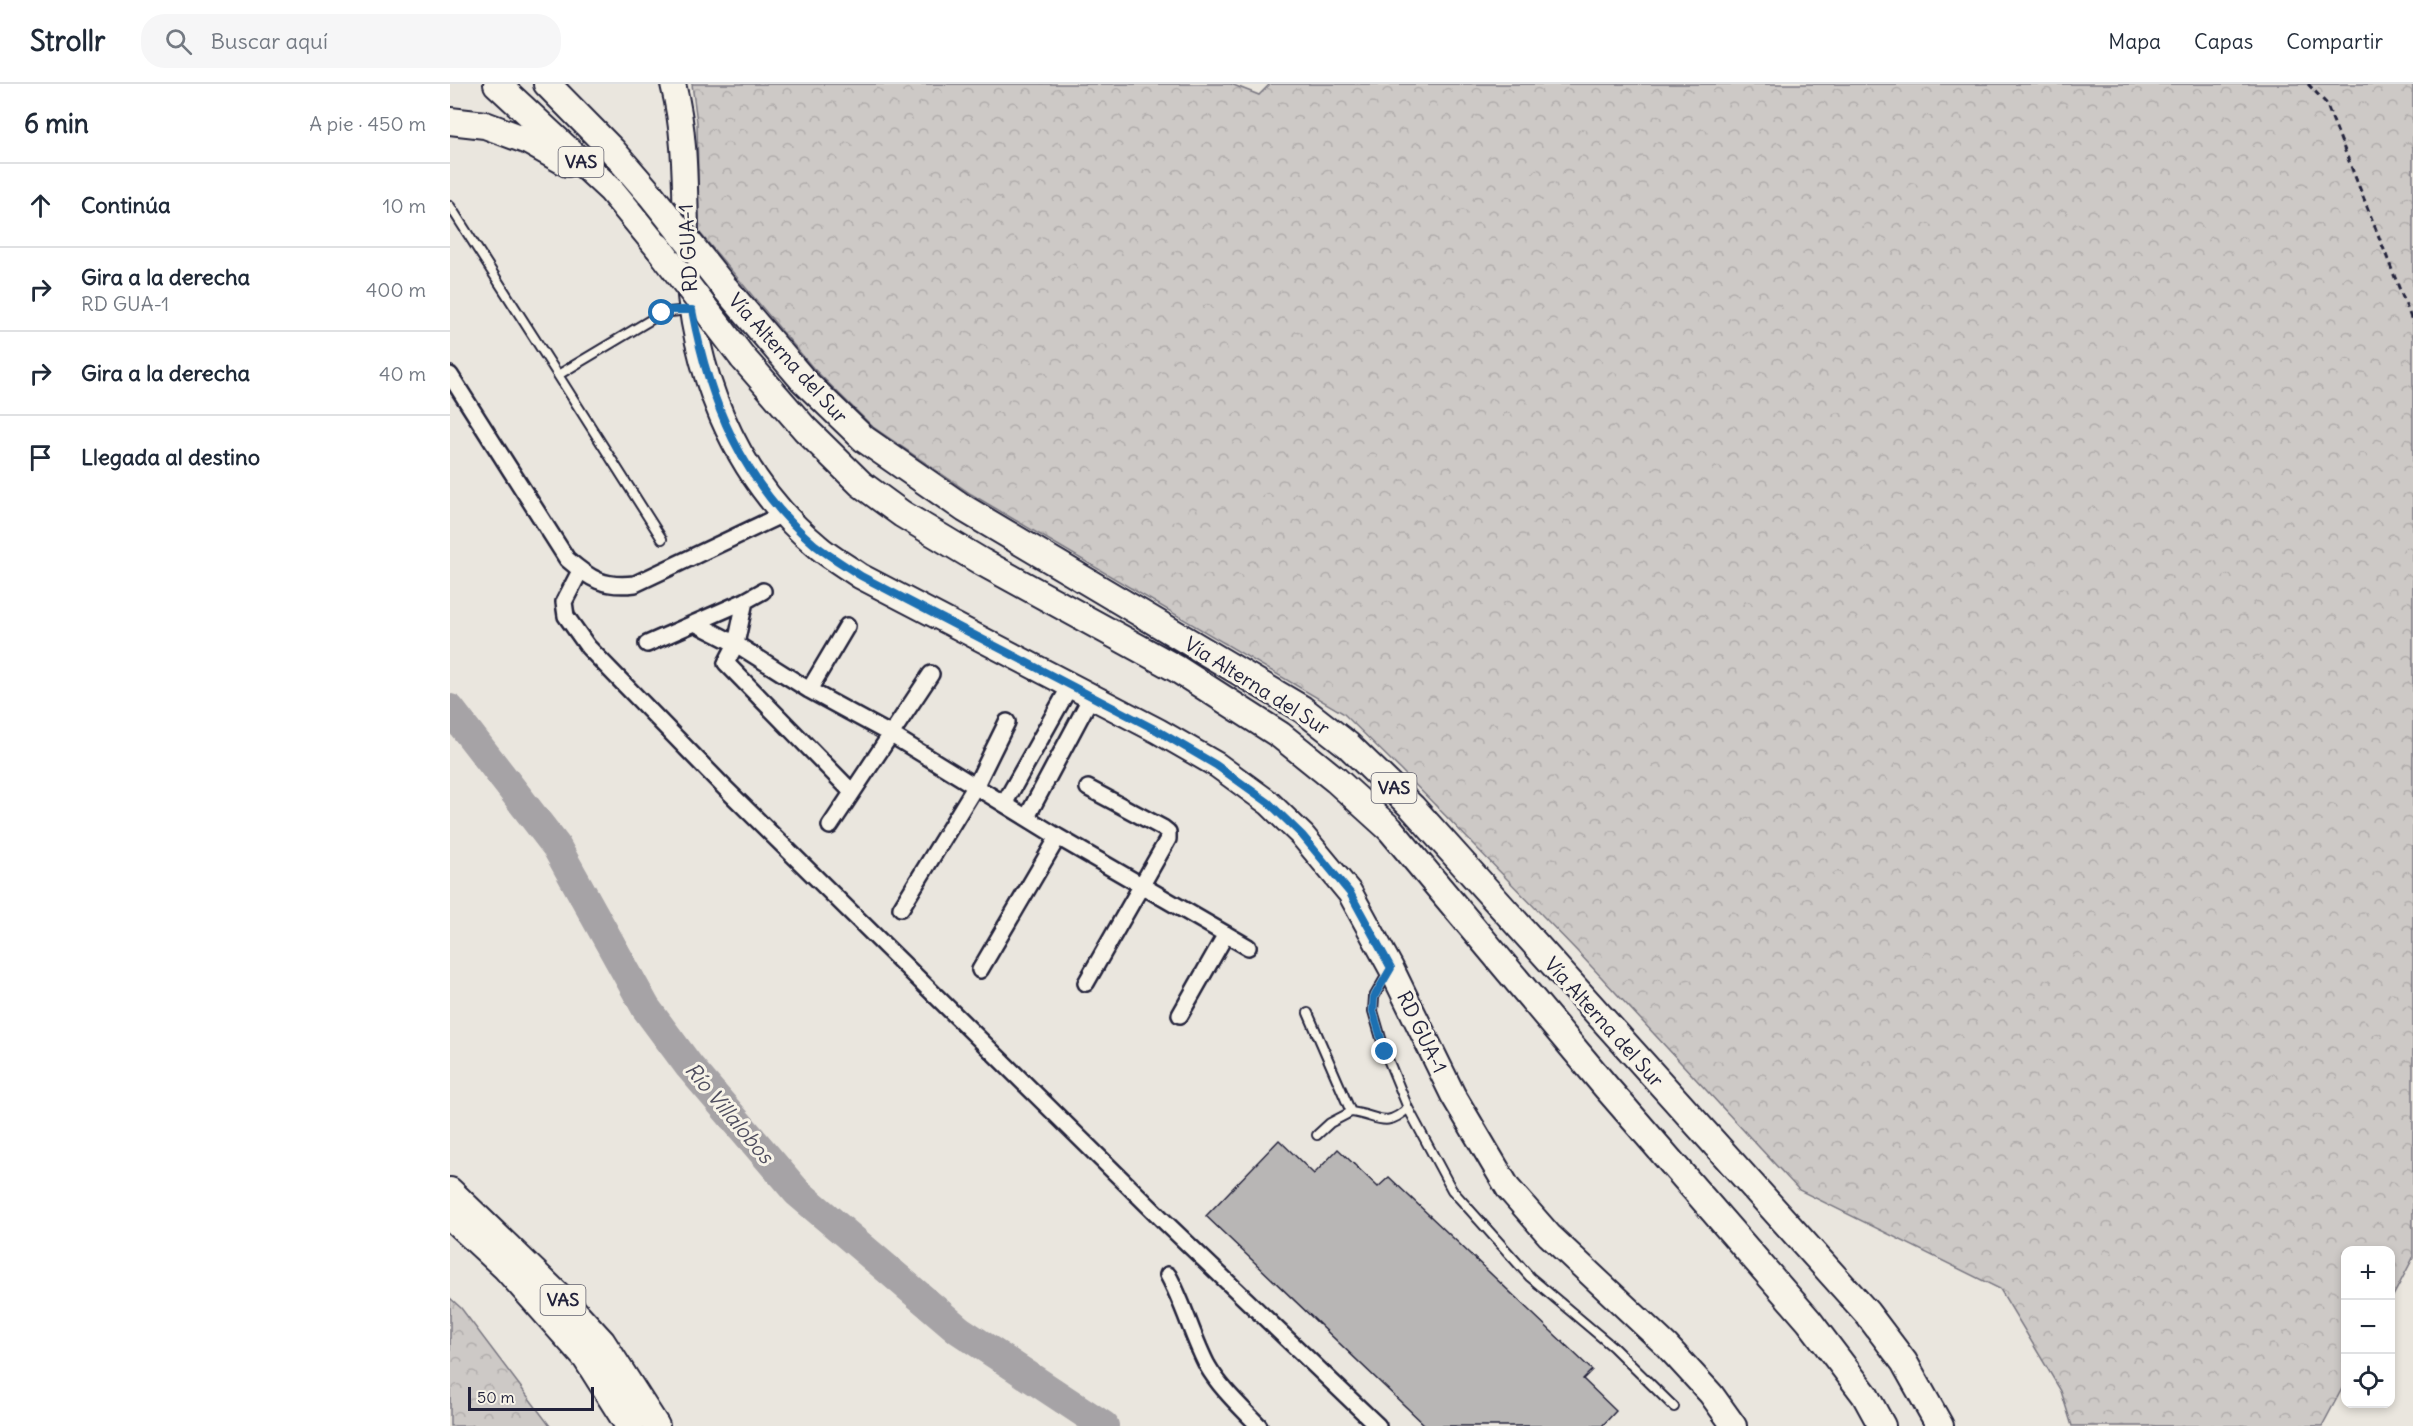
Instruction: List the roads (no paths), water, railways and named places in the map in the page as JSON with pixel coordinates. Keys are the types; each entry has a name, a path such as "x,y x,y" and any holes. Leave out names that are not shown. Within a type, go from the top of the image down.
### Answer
{"highway":[{"name":"Vía Alterna del Sur","path":"496,84 610,190 658,247 743,358 805,429 861,484 894,508 982,562 1177,669 1271,729 1336,780 1382,822 1809,1321 1865,1395 1882,1426"},
{"name":"Vía Alterna del Sur","path":"547,84 612,150 803,380 836,413 893,460 965,509 1267,687 1331,730 1365,761 1412,807 1867,1313 1904,1362 1940,1426"},
{"path":"450,121 485,125 528,141 610,190"},
{"name":"VAS","path":"450,1191 568,1305 602,1342 656,1426"},
{"name":"VAS","path":"450,1216 506,1268 586,1358 629,1426"}],"main road":[{"name":"RD GUA-1","path":"673,84 684,147 687,261 692,310 700,354 714,398 731,438 765,494 816,546 861,576 1158,731 1216,765 1269,803 1302,835 1350,893 1391,968 1453,1095 1508,1188 1549,1235 1667,1346 1711,1394 1734,1426"}],"street":[{"path":"450,375 567,559 580,571 601,583 619,586 635,584 783,514"},
{"path":"580,571 564,602 566,616 588,647 725,788 1167,1224 1378,1426"},
{"path":"647,644 763,591"},
{"path":"745,601 736,644 726,663 852,792"},
{"path":"695,623 736,644 808,690 890,734 1059,837 1248,947"},
{"path":"808,690 847,626"},
{"path":"830,826 931,674"},
{"path":"1004,804 1080,692"},
{"path":"1027,817 1080,692"},
{"path":"901,908 975,787 1007,722"},
{"path":"1086,983 1168,838 1168,832 1088,788"},
{"path":"980,970 1059,837"},
{"path":"1180,1015 1226,934"},
{"path":"1168,1275 1214,1376 1259,1426"}],"lane":[{"path":"450,206 662,539"},
{"path":"558,375 662,313 670,310 692,310"},
{"path":"1391,968 1374,997 1373,1011 1385,1052 1408,1108 1452,1190 1530,1277 1613,1347 1674,1407"},
{"path":"1308,1013 1351,1112"},
{"path":"1317,1135 1330,1123 1351,1112 1380,1121 1398,1118 1408,1108"}],"waterway":[{"name":"Río Villalobos","path":"450,709 556,846 646,1008 689,1066 797,1192 959,1330 1104,1426"}]}
